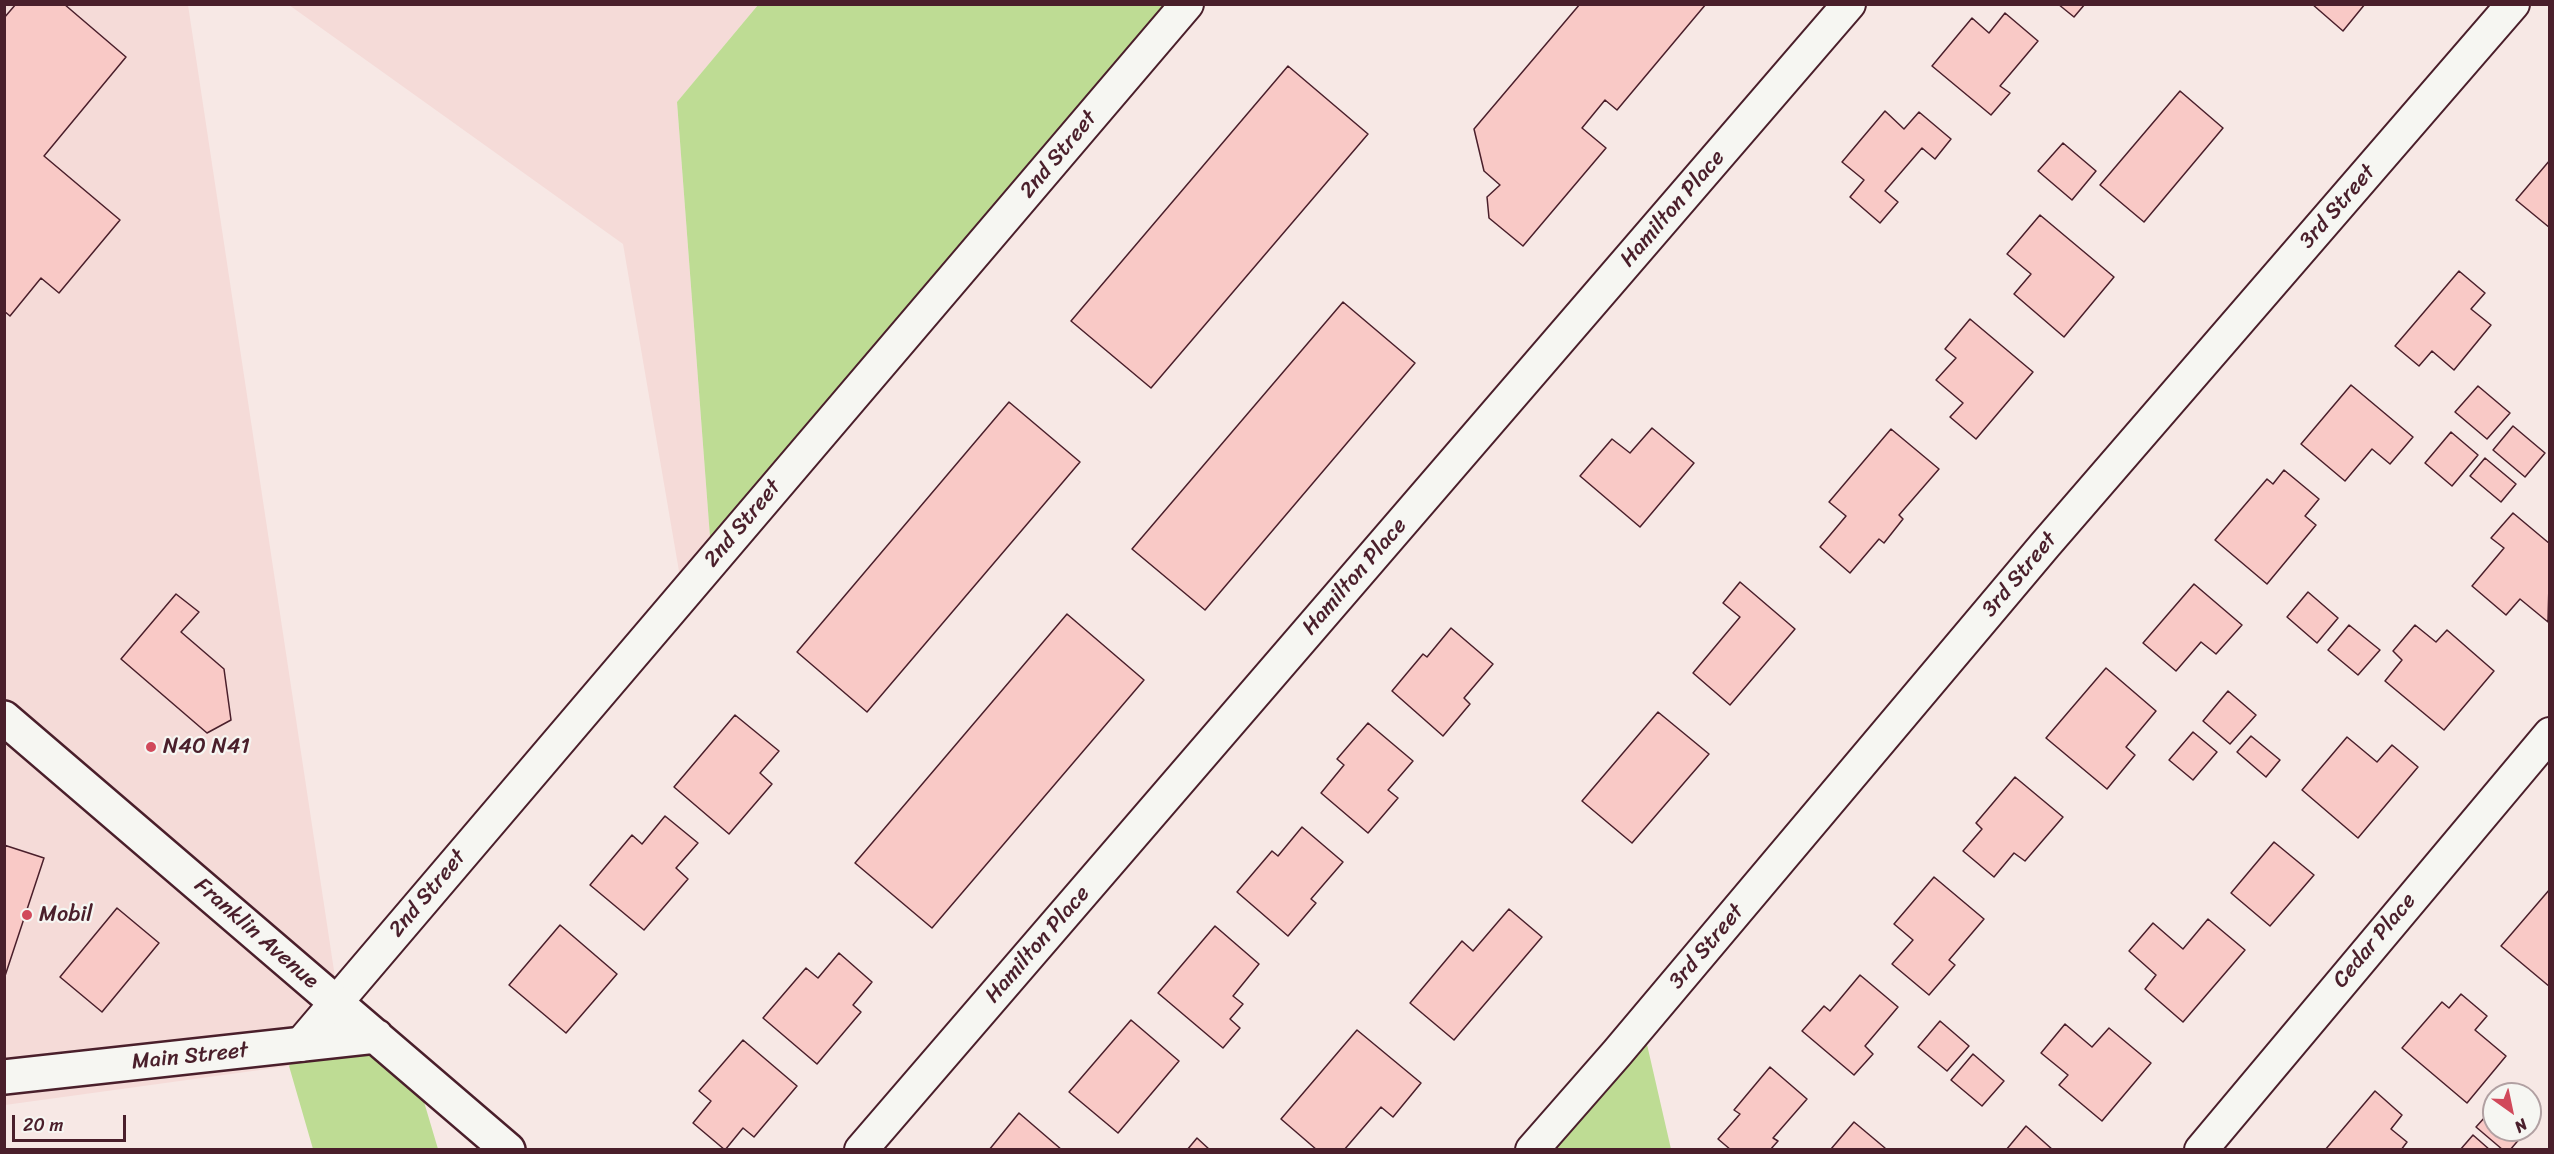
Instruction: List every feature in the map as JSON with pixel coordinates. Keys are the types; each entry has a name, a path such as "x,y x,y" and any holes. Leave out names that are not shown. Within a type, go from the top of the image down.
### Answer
{"main road":[{"name":"Franklin Avenue","path":"4,718 508,1149"},
{"name":"Main Street","path":"4,1077 376,1036"}],"street":[{"name":"2nd Street","path":"300,1045 1187,4"},
{"name":"Hamilton Place","path":"861,1149 1849,4"},
{"name":"3rd Street","path":"1532,1149 1617,1053 2045,545 2513,4"},
{"name":"Cedar Place","path":"2201,1149 2550,734"}],"shaded area":[{"path":"4,5 188,5 338,997 289,1066 5,1105"},
{"path":"289,5 758,5 677,102 711,550 681,583 623,244"}],"green space":[{"path":"758,5 1184,5 711,550 677,102"},
{"path":"328,1009 419,1085 438,1149 313,1149 289,1066"},
{"path":"1643,1027 1671,1149 1537,1149"}],"building":[{"path":"16,4 64,4 126,57 44,156 120,220 59,293 41,278 10,316 4,311 4,18"},
{"path":"1580,4 1706,4 1617,110 1605,100 1582,128 1606,148 1523,246 1489,218 1487,197 1500,185 1484,171 1474,129"},
{"path":"2058,4 2085,4 2074,17"},
{"path":"2312,4 2365,4 2343,31"},
{"path":"2005,13 2038,41 2000,86 2010,93 1991,115 1932,66 1972,18 1989,33"},
{"path":"1288,66 1368,134 1151,388 1071,321"},
{"path":"2180,91 2223,128 2144,222 2100,185"},
{"path":"1885,111 1904,129 1919,112 1951,139 1935,159 1922,148 1885,191 1898,202 1880,223 1850,197 1864,180 1842,162"},
{"path":"2063,143 2096,171 2072,200 2038,171"},
{"path":"2550,160 2550,228 2516,200"},
{"path":"2040,215 2114,277 2064,337 2014,294 2031,274 2007,254"},
{"path":"2459,271 2485,293 2471,309 2491,325 2454,370 2432,351 2419,366 2395,346"},
{"path":"1343,302 1415,363 1205,610 1132,549"},
{"path":"1970,319 2033,372 1976,439 1950,417 1963,403 1936,380 1956,358 1945,349"},
{"path":"2351,385 2413,437 2390,464 2372,449 2345,481 2301,444"},
{"path":"2478,386 2510,413 2487,439 2455,412"},
{"path":"1009,402 1080,462 867,712 797,652"},
{"path":"2513,426 2545,453 2525,477 2493,450"},
{"path":"1652,428 1694,463 1640,527 1580,476 1612,439 1630,453"},
{"path":"1891,429 1939,469 1899,515 1903,519 1884,543 1879,539 1850,573 1820,547 1846,516 1829,502"},
{"path":"2451,432 2478,455 2452,486 2425,463"},
{"path":"2485,458 2516,484 2501,502 2470,476"},
{"path":"2284,470 2319,499 2305,516 2316,525 2267,584 2215,540 2267,479 2273,484"},
{"path":"2513,513 2550,544 2548,622 2520,599 2506,615 2472,586 2504,548 2491,538"},
{"path":"1740,582 1795,629 1730,705 1693,673 1740,617 1723,603"},
{"path":"2194,584 2242,625 2216,654 2201,642 2176,671 2143,643"},
{"path":"2308,592 2338,618 2317,643 2287,617"},
{"path":"176,594 199,612 181,632 224,669 231,720 207,733 121,659"},
{"path":"1067,614 1144,680 932,928 855,863"},
{"path":"2349,625 2380,650 2358,675 2328,650"},
{"path":"2415,625 2436,642 2447,630 2494,671 2444,730 2385,681 2402,660 2393,651"},
{"path":"1451,628 1493,664 1464,698 1470,704 1443,736 1392,691 1423,654 1427,657"},
{"path":"2106,668 2156,711 2126,747 2135,755 2107,789 2046,738"},
{"path":"2228,691 2256,715 2230,744 2203,721"},
{"path":"1658,712 1709,754 1632,843 1582,801"},
{"path":"735,715 779,751 760,773 772,784 729,834 674,787"},
{"path":"1368,723 1413,761 1388,790 1398,798 1368,833 1321,793 1344,765 1337,759"},
{"path":"2193,732 2217,752 2193,780 2169,760"},
{"path":"2251,736 2280,760 2266,777 2237,752"},
{"path":"2347,737 2377,762 2392,745 2418,767 2358,838 2302,790"},
{"path":"2015,777 2063,817 2025,861 2014,853 1994,877 1963,851 1982,829 1976,823"},
{"path":"665,816 698,843 676,868 688,879 644,930 590,885 632,835 642,844"},
{"path":"1302,827 1343,862 1311,899 1316,903 1288,936 1237,892 1272,851 1278,856"},
{"path":"2274,842 2314,875 2270,926 2231,893"},
{"path":"4,845 44,858 4,979"},
{"path":"1934,877 1984,919 1949,960 1955,965 1929,995 1892,964 1913,940 1894,924"},
{"path":"2550,889 2550,987 2501,946"},
{"path":"117,908 159,943 102,1012 60,977"},
{"path":"1509,909 1542,937 1454,1040 1410,1003 1462,941 1473,951"},
{"path":"2208,919 2245,950 2183,1022 2145,989 2156,975 2129,951 2153,923 2183,949"},
{"path":"560,925 617,974 566,1033 509,985"},
{"path":"1215,926 1259,964 1233,996 1243,1004 1230,1019 1240,1028 1223,1048 1158,993"},
{"path":"839,953 872,982 853,1005 861,1012 817,1064 763,1018 806,968 818,978"},
{"path":"1860,975 1898,1007 1865,1046 1873,1054 1854,1075 1802,1031 1824,1006 1830,1011"},
{"path":"2461,994 2487,1016 2475,1030 2506,1056 2482,1082 2467,1103 2402,1048 2442,1002 2449,1008"},
{"path":"1131,1020 1179,1061 1118,1133 1069,1092"},
{"path":"1940,1021 1969,1046 1947,1071 1918,1047"},
{"path":"2065,1024 2092,1047 2109,1028 2151,1063 2102,1121 2059,1085 2068,1075 2041,1053"},
{"path":"1357,1030 1421,1083 1393,1117 1381,1107 1344,1150 1317,1150 1281,1119"},
{"path":"743,1040 797,1086 754,1137 743,1128 725,1150 693,1123 711,1101 699,1091"},
{"path":"1973,1054 2004,1081 1982,1106 1951,1080"},
{"path":"1770,1067 1807,1099 1773,1138 1778,1141 1770,1150 1731,1150 1718,1139 1740,1114 1734,1110"},
{"path":"2375,1091 2402,1115 2391,1129 2407,1142 2401,1150 2325,1150"},
{"path":"1019,1113 1062,1150 989,1150"},
{"path":"2482,1120 2482,1132 2476,1127"},
{"path":"1854,1122 1885,1148 1883,1150 1831,1149"},
{"path":"2026,1126 2053,1150 2006,1150"},
{"path":"2473,1135 2490,1150 2460,1150"},
{"path":"1197,1138 1210,1150 1187,1150"},
{"path":"2494,1142 2517,1142 2510,1150 2503,1150"}],"place":[{"name":"N40 N41","path":"151,747"},
{"name":"Mobil","path":"27,915"}]}
